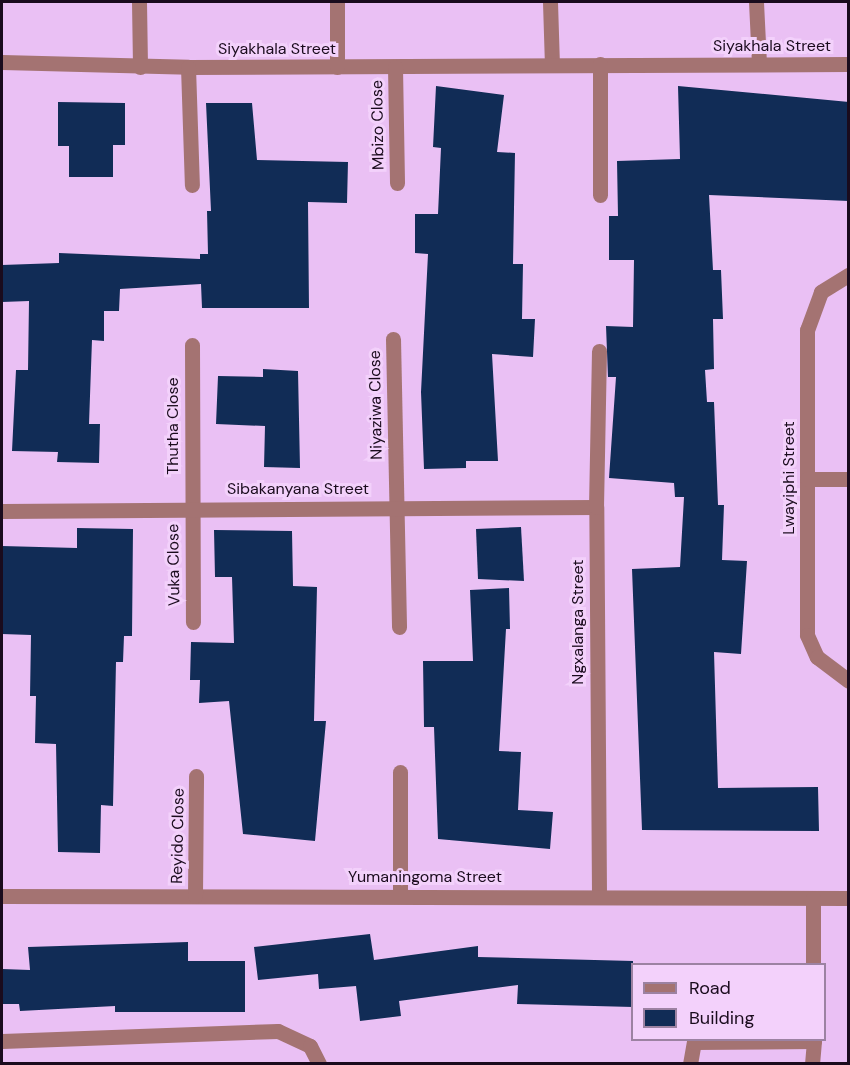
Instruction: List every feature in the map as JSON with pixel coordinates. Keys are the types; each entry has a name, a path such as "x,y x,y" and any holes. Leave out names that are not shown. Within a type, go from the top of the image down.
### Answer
{"street":[{"path":"139,2 140,67"},
{"path":"337,2 337,67"},
{"path":"550,2 552,65"},
{"path":"756,2 759,64"},
{"name":"Siyakhala Street","path":"2,62 140,67 849,64"},
{"path":"600,64 600,195"},
{"path":"188,67 192,185"},
{"name":"Mbizo Close","path":"395,67 397,183"},
{"name":"Lwayiphi Street","path":"849,275 821,292 807,330 807,635 817,657 849,680"},
{"name":"Niyaziwa Close","path":"393,339 399,627"},
{"name":"Thutha Close","path":"191,507 192,345"},
{"name":"Ngxalanga Street","path":"599,351 596,507 599,894"},
{"path":"807,479 849,479"},
{"name":"Sibakanyana Street","path":"2,511 191,507 596,507"},
{"name":"Vuka Close","path":"191,507 193,622"},
{"path":"400,772 400,896"},
{"name":"Reyido Close","path":"195,896 196,776"},
{"name":"Yumaningoma Street","path":"2,896 599,894 849,898"},
{"path":"813,898 813,963"},
{"path":"2,1041 278,1031 310,1046 319,1064"},
{"path":"690,1064 694,1042 754,1041"},
{"path":"812,1064 814,1041"}],"building":[{"path":"436,86 504,95 497,152 515,153 513,264 523,264 522,319 535,319 533,357 492,354 498,461 466,461 466,468 424,469 421,392 428,254 415,253 415,214 438,214 441,148 433,147"},
{"path":"678,86 849,102 849,201 709,195 713,270 721,270 723,319 713,319 714,369 705,370 707,402 714,402 718,505 724,505 722,560 747,561 741,654 714,652 718,788 818,787 819,831 642,830 632,569 680,567 684,497 675,497 674,483 609,478 616,377 608,377 606,326 633,327 634,260 609,260 609,216 618,216 617,161 680,159"},
{"path":"58,102 125,103 125,145 113,145 113,177 69,177 69,146 58,146"},
{"path":"206,103 252,103 257,160 348,162 347,203 308,202 309,308 202,308 201,284 120,289 119,311 104,311 104,341 92,340 89,424 100,424 99,463 57,462 58,452 12,451 16,370 28,370 29,301 2,302 2,265 59,263 59,253 200,259 200,254 208,254 207,211 211,211"},
{"path":"263,369 298,371 300,468 264,467 265,426 216,424 218,376 263,377"},
{"path":"521,527 524,581 478,579 476,529"},
{"path":"77,528 133,529 132,636 124,636 123,662 116,662 113,806 101,805 100,853 58,852 56,744 35,743 36,696 30,696 31,635 2,634 2,546 77,548"},
{"path":"214,530 292,531 293,586 317,587 314,721 326,721 315,841 243,834 229,701 199,703 200,680 190,680 191,642 234,643 232,577 215,577"},
{"path":"509,588 510,629 506,629 499,751 521,752 518,810 553,812 550,849 438,839 434,727 424,727 423,661 473,661 470,590"},
{"path":"370,934 374,960 478,946 478,957 633,961 631,963 631,1007 517,1004 518,985 399,1001 401,1016 360,1021 356,986 319,989 318,974 258,980 254,947"},
{"path":"188,942 188,961 245,961 245,1012 115,1012 115,1006 20,1011 19,1004 2,1004 2,969 30,970 28,947"}]}
